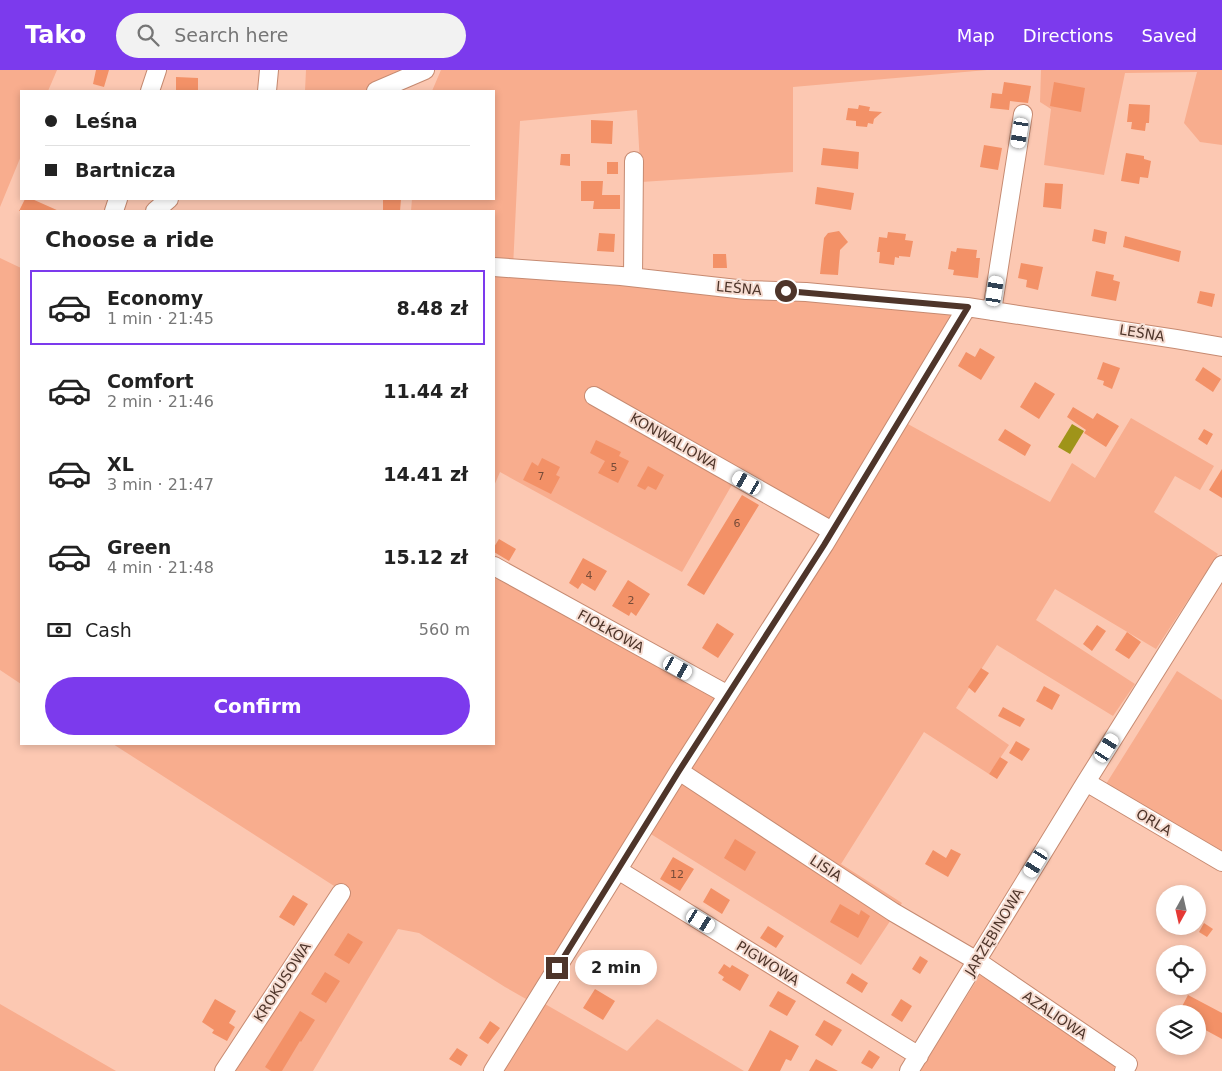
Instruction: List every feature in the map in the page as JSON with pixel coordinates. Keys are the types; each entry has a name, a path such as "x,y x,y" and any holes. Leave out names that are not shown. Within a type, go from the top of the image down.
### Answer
{"street":[{"path":"150,90 157,70"},
{"path":"267,90 268,70"},
{"path":"378,90 425,70"},
{"path":"992,311 1022,114"},
{"path":"633,277 634,161"},
{"path":"156,210 168,200"},
{"name":"LEŚNA","path":"495,267 633,277 746,290 806,292 968,307 1222,347"},
{"path":"494,1071 679,771 832,531 968,307"},
{"name":"KONWALIOWA","path":"594,396 832,531"},
{"name":"JARZĘBINOWA","path":"909,1071 1086,782 1222,565"},
{"name":"FIOŁKOWA","path":"495,567 728,696"},
{"name":"LISIA","path":"679,771 893,912 977,960"},
{"name":"ORLA","path":"1086,782 1222,862"},
{"name":"PIGWOWA","path":"618,870 918,1056"},
{"name":"KROKUSOWA","path":"224,1071 341,893"},
{"name":"AZALIOWA","path":"977,960 1128,1064 1124,1071"}],"shaded area":[{"path":"0,70 57,70 48,90 20,90 20,158 0,207"},
{"path":"306,70 425,70 378,90 305,90"},
{"path":"441,70 987,70 793,87 793,172 641,182 637,110 520,121 513,268 967,307 832,531 741,469 682,572 500,472 495,484 495,210 411,210 412,200 495,200 495,90 432,90"},
{"path":"1041,70 1222,70 1222,145 1200,142 1184,123 1197,72 1125,73 1104,175 1044,165 1051,109 1040,102"},
{"path":"0,258 20,268 20,683 0,670"},
{"path":"1131,418 1214,466 1200,490 1175,476 1154,512 1218,554 1156,649 1055,589 1036,620 1135,684 1113,716 997,645 956,708 1009,745 989,774 924,732 841,864 902,903 861,965 646,831 906,423 1050,502 1072,463 1095,478"},
{"path":"1072,424 1084,431 1070,454 1058,447"},
{"path":"495,567 728,695 526,999 419,933 398,929 313,1071 232,1071 345,893 115,745 495,745"},
{"path":"1177,671 1222,700 1222,851 1106,784"},
{"path":"980,975 1120,1062 1114,1071 920,1071"},
{"path":"0,1004 116,1071 0,1071"},
{"path":"545,1004 627,1051 657,1019 744,1071 503,1071"}],"building":[{"path":"96,70 109,70 104,87 93,84"},
{"path":"176,77 198,78 198,90 176,90"},
{"path":"1004,82 1031,86 1028,103 1010,101 1009,110 990,108 992,93 1002,94"},
{"path":"1054,82 1085,88 1081,112 1050,106"},
{"path":"1129,104 1150,105 1149,123 1146,123 1145,131 1131,129 1132,122 1127,122"},
{"path":"859,105 870,107 869,111 882,112 874,119 873,124 868,123 867,127 856,126 856,121 846,120 848,108 858,109"},
{"path":"591,120 613,121 612,144 591,143"},
{"path":"984,145 1002,148 998,170 980,167"},
{"path":"823,148 859,152 858,169 821,165"},
{"path":"1126,153 1144,156 1144,159 1151,161 1148,178 1140,177 1139,184 1121,181"},
{"path":"561,154 570,154 570,166 560,165"},
{"path":"607,162 618,162 618,174 607,174"},
{"path":"581,181 603,181 602,195 620,195 620,209 593,209 594,201 581,201"},
{"path":"1045,183 1063,184 1061,209 1043,207"},
{"path":"817,187 854,193 851,210 815,204"},
{"path":"24,200 34,200 57,210 20,210"},
{"path":"383,200 401,200 400,210 383,210"},
{"path":"1094,229 1107,232 1105,244 1092,241"},
{"path":"839,231 848,242 840,250 838,275 820,274 824,238 828,233"},
{"path":"888,232 906,234 905,240 913,241 910,257 895,257 894,265 879,263 880,252 877,252 879,237 887,238"},
{"path":"599,233 615,234 614,252 597,251"},
{"path":"1125,236 1181,251 1179,262 1123,247"},
{"path":"957,248 977,250 976,258 980,258 978,278 953,275 954,270 948,269 951,251 956,252"},
{"path":"713,254 726,254 727,268 713,268"},
{"path":"1021,263 1043,267 1038,290 1026,287 1027,280 1018,278"},
{"path":"1096,271 1114,275 1113,280 1120,282 1116,301 1091,296"},
{"path":"1200,291 1215,294 1212,307 1197,303"},
{"path":"980,348 995,357 981,380 958,366 966,352 975,357"},
{"path":"1103,362 1120,368 1112,389 1103,385 1104,381 1097,379"},
{"path":"1203,367 1221,379 1213,392 1195,380"},
{"path":"1035,382 1055,394 1039,419 1020,407"},
{"path":"1073,407 1093,419 1097,413 1119,426 1106,447 1084,433 1086,430 1067,417"},
{"path":"1005,429 1031,445 1025,456 998,440"},
{"path":"1204,429 1213,434 1207,445 1198,439"},
{"path":"596,440 621,452 619,456 629,461 618,483 598,473 605,461 590,453"},
{"path":"542,458 560,467 556,475 560,477 551,494 523,480 532,462 538,466"},
{"path":"648,466 664,475 656,490 648,486 645,490 637,486"},
{"path":"1222,469 1222,498 1209,490"},
{"path":"742,495 759,505 704,595 687,585"},
{"path":"499,539 516,549 509,561 495,553 495,545"},
{"path":"583,558 607,571 595,591 582,583 578,589 569,583"},
{"path":"628,580 650,594 636,616 631,612 629,616 612,606"},
{"path":"717,623 734,634 718,658 702,648"},
{"path":"1097,625 1106,631 1092,651 1083,644"},
{"path":"1127,632 1141,642 1129,659 1115,650"},
{"path":"981,668 989,673 975,693 968,687"},
{"path":"1044,686 1060,695 1052,710 1036,701"},
{"path":"1003,707 1025,719 1020,727 998,716"},
{"path":"1016,741 1030,749 1022,761 1009,753"},
{"path":"1000,757 1008,762 997,779 989,774"},
{"path":"735,839 756,852 745,871 724,858"},
{"path":"951,849 961,854 948,877 925,864 933,850 946,858"},
{"path":"673,857 694,869 680,891 660,879"},
{"path":"711,888 730,900 722,914 703,902"},
{"path":"293,895 308,904 294,926 279,917"},
{"path":"840,904 859,915 861,910 870,916 858,938 830,922"},
{"path":"1206,924 1213,929 1207,937 1204,935 1206,935"},
{"path":"768,926 784,936 776,948 760,938"},
{"path":"348,933 363,942 349,964 334,955"},
{"path":"920,956 928,961 920,974 912,969"},
{"path":"724,964 730,968 732,965 749,975 740,991 722,980 724,977 718,973"},
{"path":"325,972 340,981 326,1003 311,994"},
{"path":"852,973 868,983 862,993 846,983"},
{"path":"595,989 615,1001 603,1020 583,1008"},
{"path":"778,991 796,1001 787,1016 769,1006"},
{"path":"1188,995 1222,1013 1222,1039 1206,1030 1206,1005 1183,1005"},
{"path":"215,999 236,1011 229,1023 235,1027 227,1041 212,1033 214,1030 202,1022"},
{"path":"901,999 912,1006 902,1022 891,1015"},
{"path":"300,1011 315,1020 282,1071 271,1071 265,1067"},
{"path":"824,1020 842,1030 832,1046 815,1035"},
{"path":"490,1021 500,1028 488,1044 479,1038"},
{"path":"770,1030 799,1046 791,1061 786,1059 780,1071 748,1071"},
{"path":"457,1048 468,1055 461,1066 449,1059"},
{"path":"869,1050 880,1057 872,1069 861,1063"},
{"path":"816,1059 838,1071 809,1071"}],"route":[{"path":"557,968 679,771 824,545 968,307 786,291"}]}
